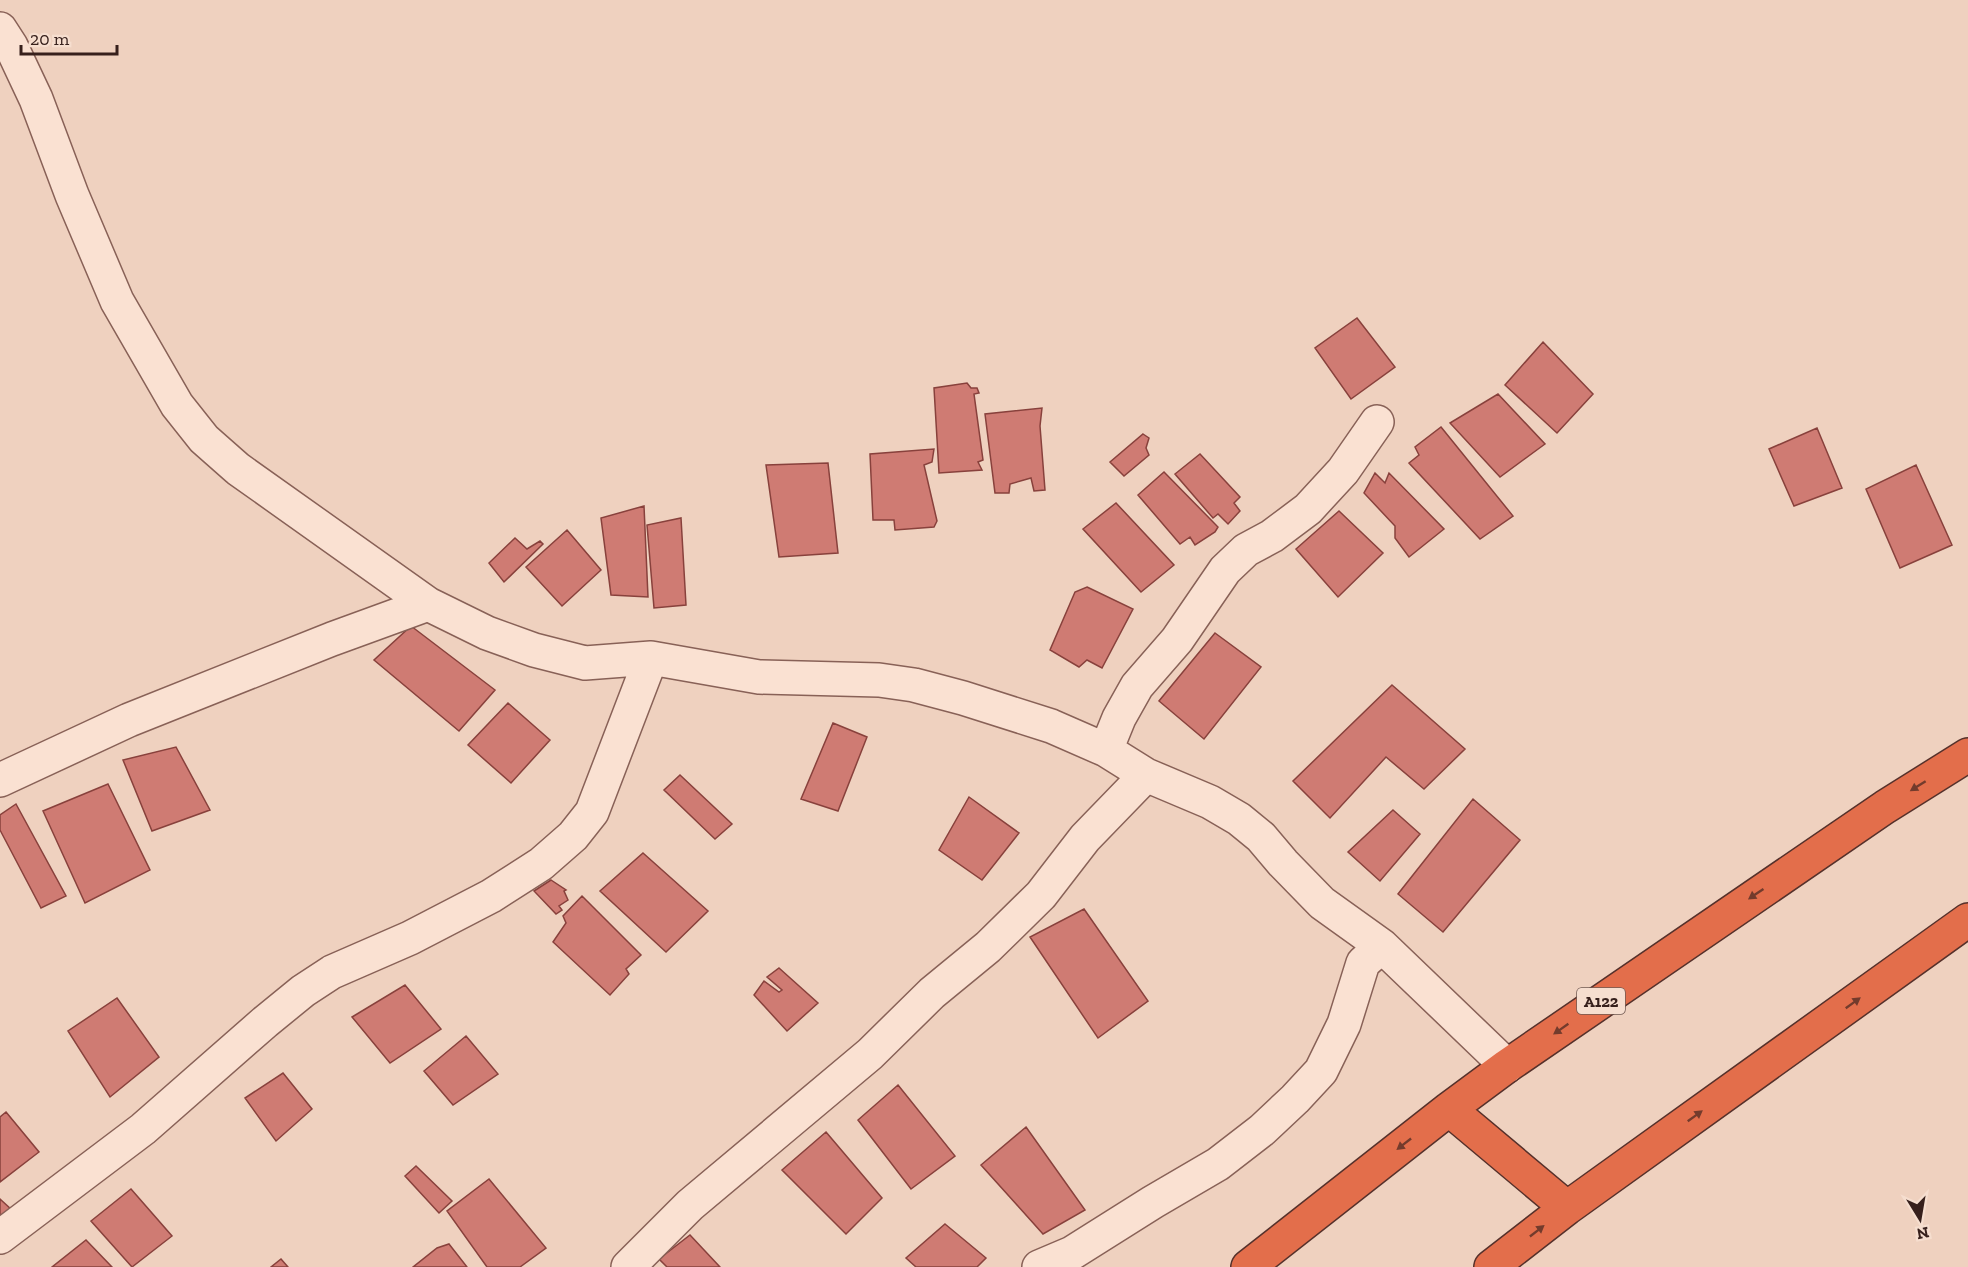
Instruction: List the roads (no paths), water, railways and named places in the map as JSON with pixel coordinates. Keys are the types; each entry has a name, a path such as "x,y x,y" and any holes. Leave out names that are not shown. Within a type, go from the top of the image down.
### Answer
{"highway":[{"name":"A122","path":"1248,1267 1507,1066 1886,807 1968,755"},
{"path":"1491,1267 1567,1208 1968,920"},
{"path":"1449,1109 1567,1208"}],"street":[{"path":"0,29 11,46 36,99 72,195 117,301 177,405 204,439 238,469 429,604 487,633 534,650 585,663 651,658 759,677 879,680 914,685 963,698 1051,726 1106,750 1146,775 1210,802 1239,819 1262,837 1283,863 1322,903 1382,946 1507,1066"},
{"path":"1106,750 1119,718 1137,687 1177,640 1225,570 1246,550 1272,536 1308,509 1343,471 1377,422"},
{"path":"0,780 129,720 332,639 429,604"},
{"path":"0,1237 143,1130 303,991 332,972 410,938 491,896 541,864 573,836 592,812 651,658"},
{"path":"627,1267 690,1205 870,1054 932,993 988,947 1041,895 1085,838 1146,775"},
{"path":"1039,1267 1072,1253 1218,1164 1262,1130 1321,1071 1344,1024 1363,963 1382,946"}]}
